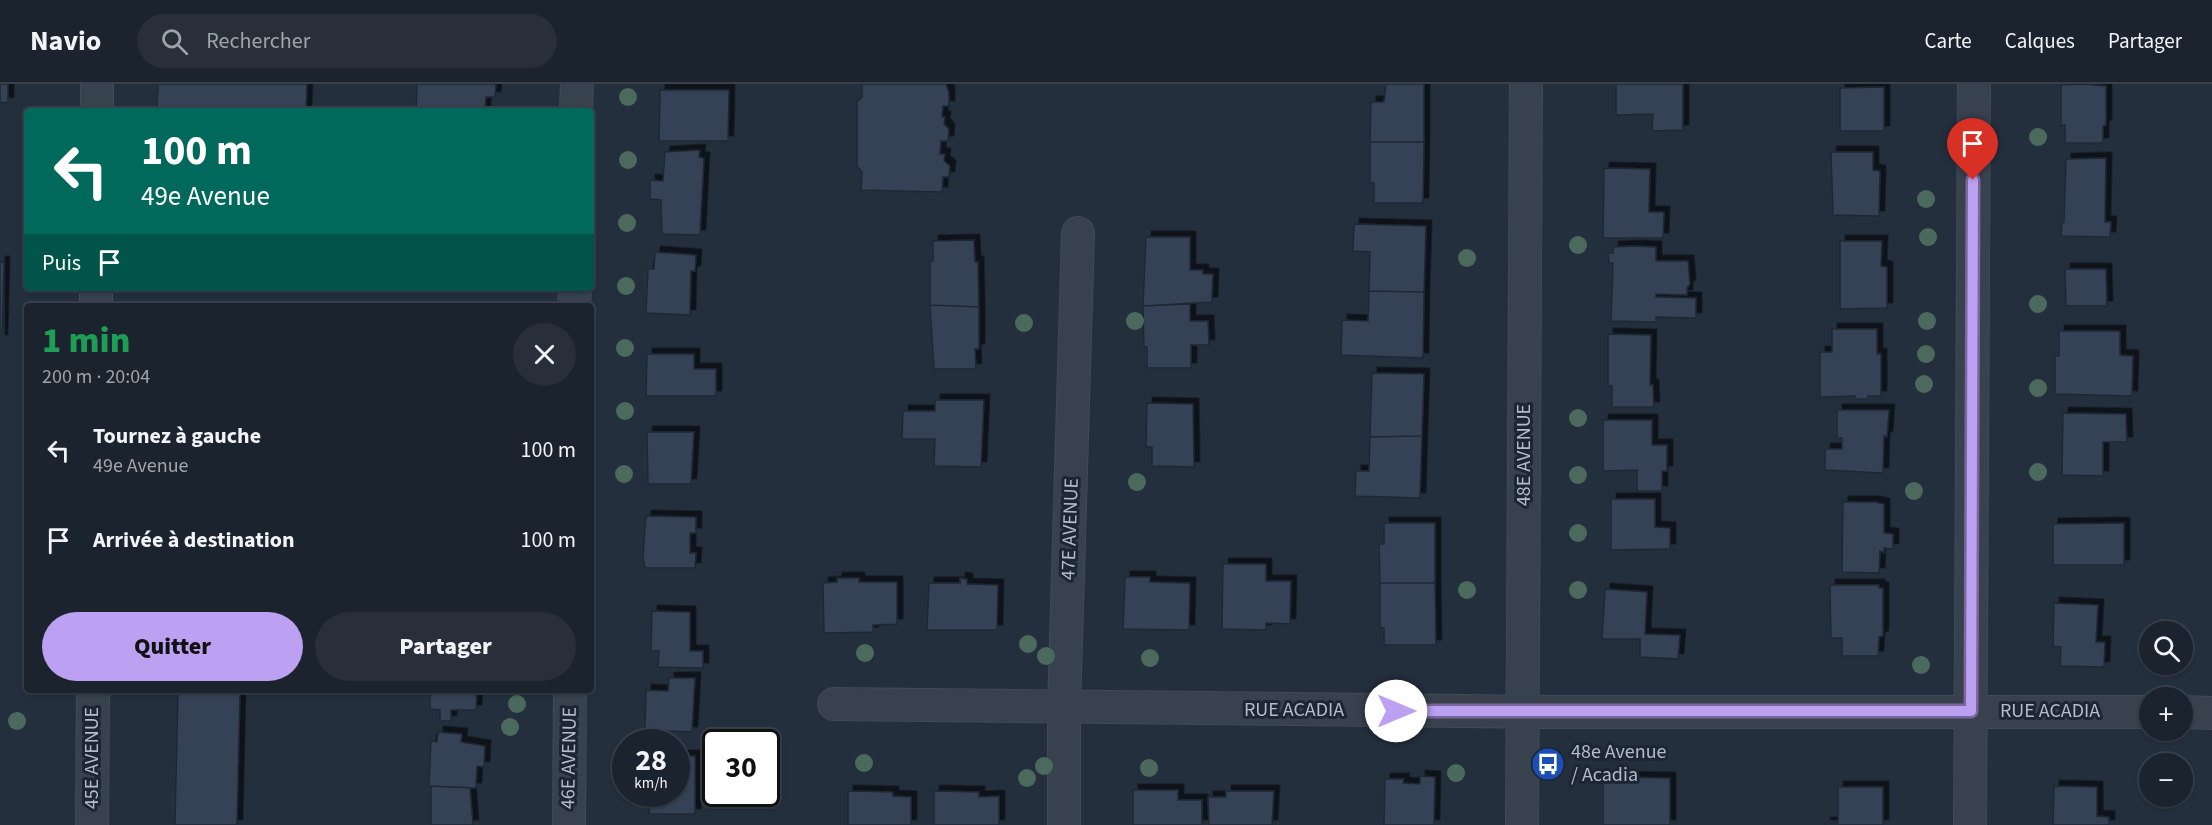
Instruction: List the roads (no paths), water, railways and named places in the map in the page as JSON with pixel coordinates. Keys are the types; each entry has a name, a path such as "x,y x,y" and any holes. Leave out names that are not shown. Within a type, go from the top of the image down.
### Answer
{"street":[{"path":"97,84 97,108"},
{"path":"576,108 577,84"},
{"name":"48E AVENUE","path":"1522,825 1526,84"},
{"path":"1970,825 1974,84"},
{"name":"47E AVENUE","path":"1064,825 1064,709 1078,233"},
{"name":"45E AVENUE","path":"92,825 93,693"},
{"name":"46E AVENUE","path":"569,825 570,693"},
{"name":"RUE ACADIA","path":"834,704 1064,709 1524,712 2139,712"},
{"path":"2193,712 2212,712"}],"place":[{"name":"48e Avenue / Acadia","path":"1548,764"}]}
